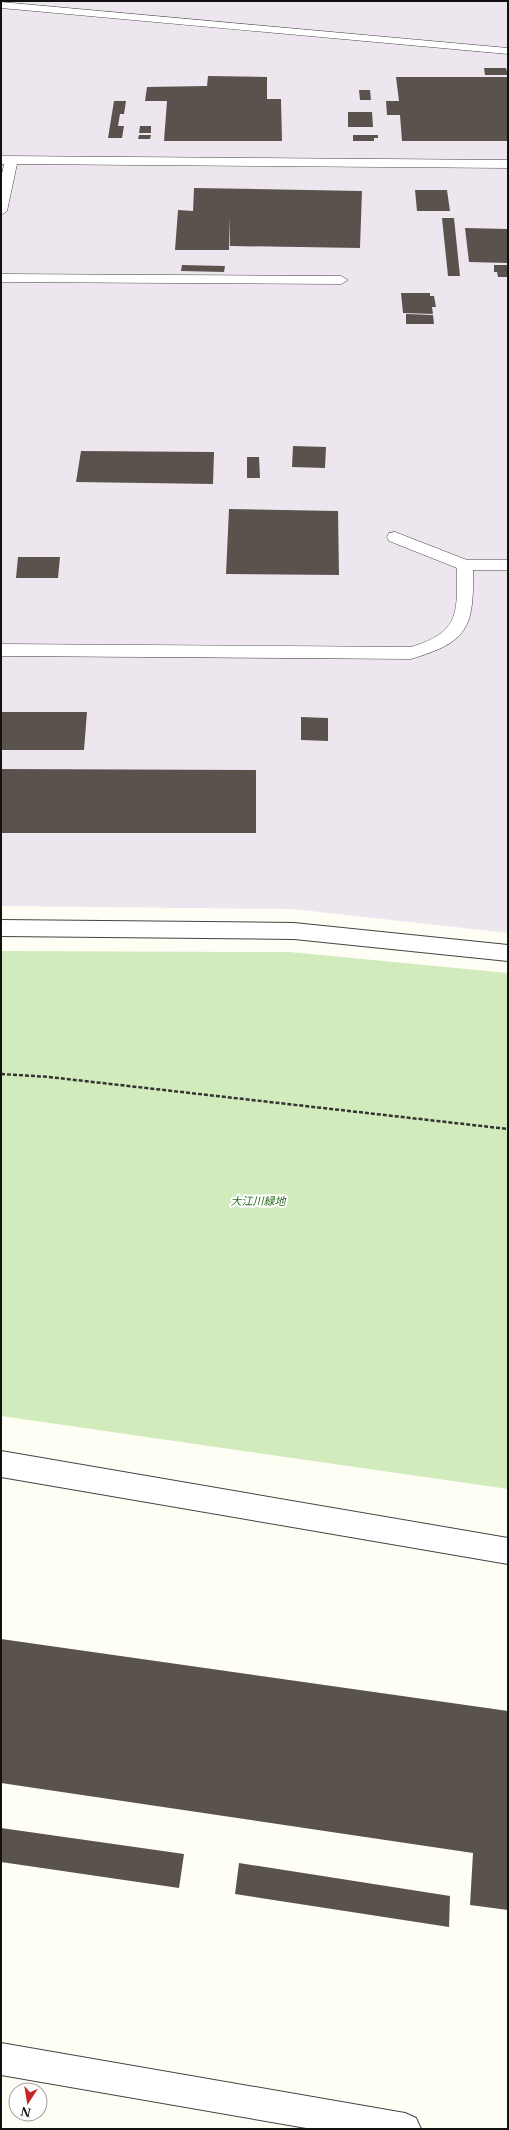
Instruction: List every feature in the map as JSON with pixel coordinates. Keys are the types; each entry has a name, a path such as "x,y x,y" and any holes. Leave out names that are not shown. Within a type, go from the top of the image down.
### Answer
{"street":[{"path":"1,928 294,931 508,953"},
{"path":"1,1464 508,1551"},
{"path":"1,2059 405,2129"}],"lane":[{"path":"1,5 508,51"},
{"path":"1,211 6,160 508,164"},
{"path":"1,278 341,280"},
{"path":"395,537 465,565 508,565"},
{"path":"1,650 411,653 432,648 445,640 458,629 463,618 465,565"}],"path":[{"path":"1,1074 50,1077 508,1129"}],"shaded area":[{"path":"1,1 508,1 508,933 292,909 1,906"}],"green space":[{"name":"大江川緑地","path":"1,951 290,952 508,973 508,1489 1,1416"}],"building":[{"path":"484,68 506,68 508,75 485,75"},
{"path":"208,76 267,77 267,99 281,99 282,141 164,141 167,101 145,101 147,87 207,86"},
{"path":"396,77 508,77 508,141 402,141 400,115 387,115 386,101 399,101"},
{"path":"359,90 370,90 371,100 360,100"},
{"path":"114,101 126,101 124,114 120,114 118,126 124,126 122,138 108,138"},
{"path":"348,112 372,112 373,127 348,127"},
{"path":"140,126 151,126 151,133 139,133"},
{"path":"139,135 151,135 150,139 138,139"},
{"path":"353,135 378,135 378,138 374,138 374,141 353,141"},
{"path":"194,188 362,191 360,248 230,246 230,216 229,250 175,250 178,210 193,211"},
{"path":"415,190 447,190 450,211 417,211"},
{"path":"442,218 454,218 460,276 448,276"},
{"path":"465,228 508,229 508,263 469,262"},
{"path":"182,265 225,266 224,272 181,271"},
{"path":"494,265 508,265 508,277 498,277 497,272 494,272"},
{"path":"401,293 430,293 430,296 434,296 436,307 432,307 433,314 403,313"},
{"path":"406,314 433,315 434,324 406,324"},
{"path":"293,446 326,447 325,468 292,467"},
{"path":"81,451 214,452 213,484 76,482"},
{"path":"247,457 259,457 260,478 247,478"},
{"path":"229,509 338,511 339,575 226,574"},
{"path":"18,557 60,557 58,578 16,578"},
{"path":"1,712 87,712 84,750 1,750"},
{"path":"301,717 328,718 328,741 301,740"},
{"path":"1,769 256,770 256,833 1,833"},
{"path":"1,1639 508,1711 508,1910 470,1905 473,1853 1,1783"},
{"path":"1,1828 184,1854 179,1888 1,1862"},
{"path":"239,1863 450,1896 449,1927 235,1894"}]}
